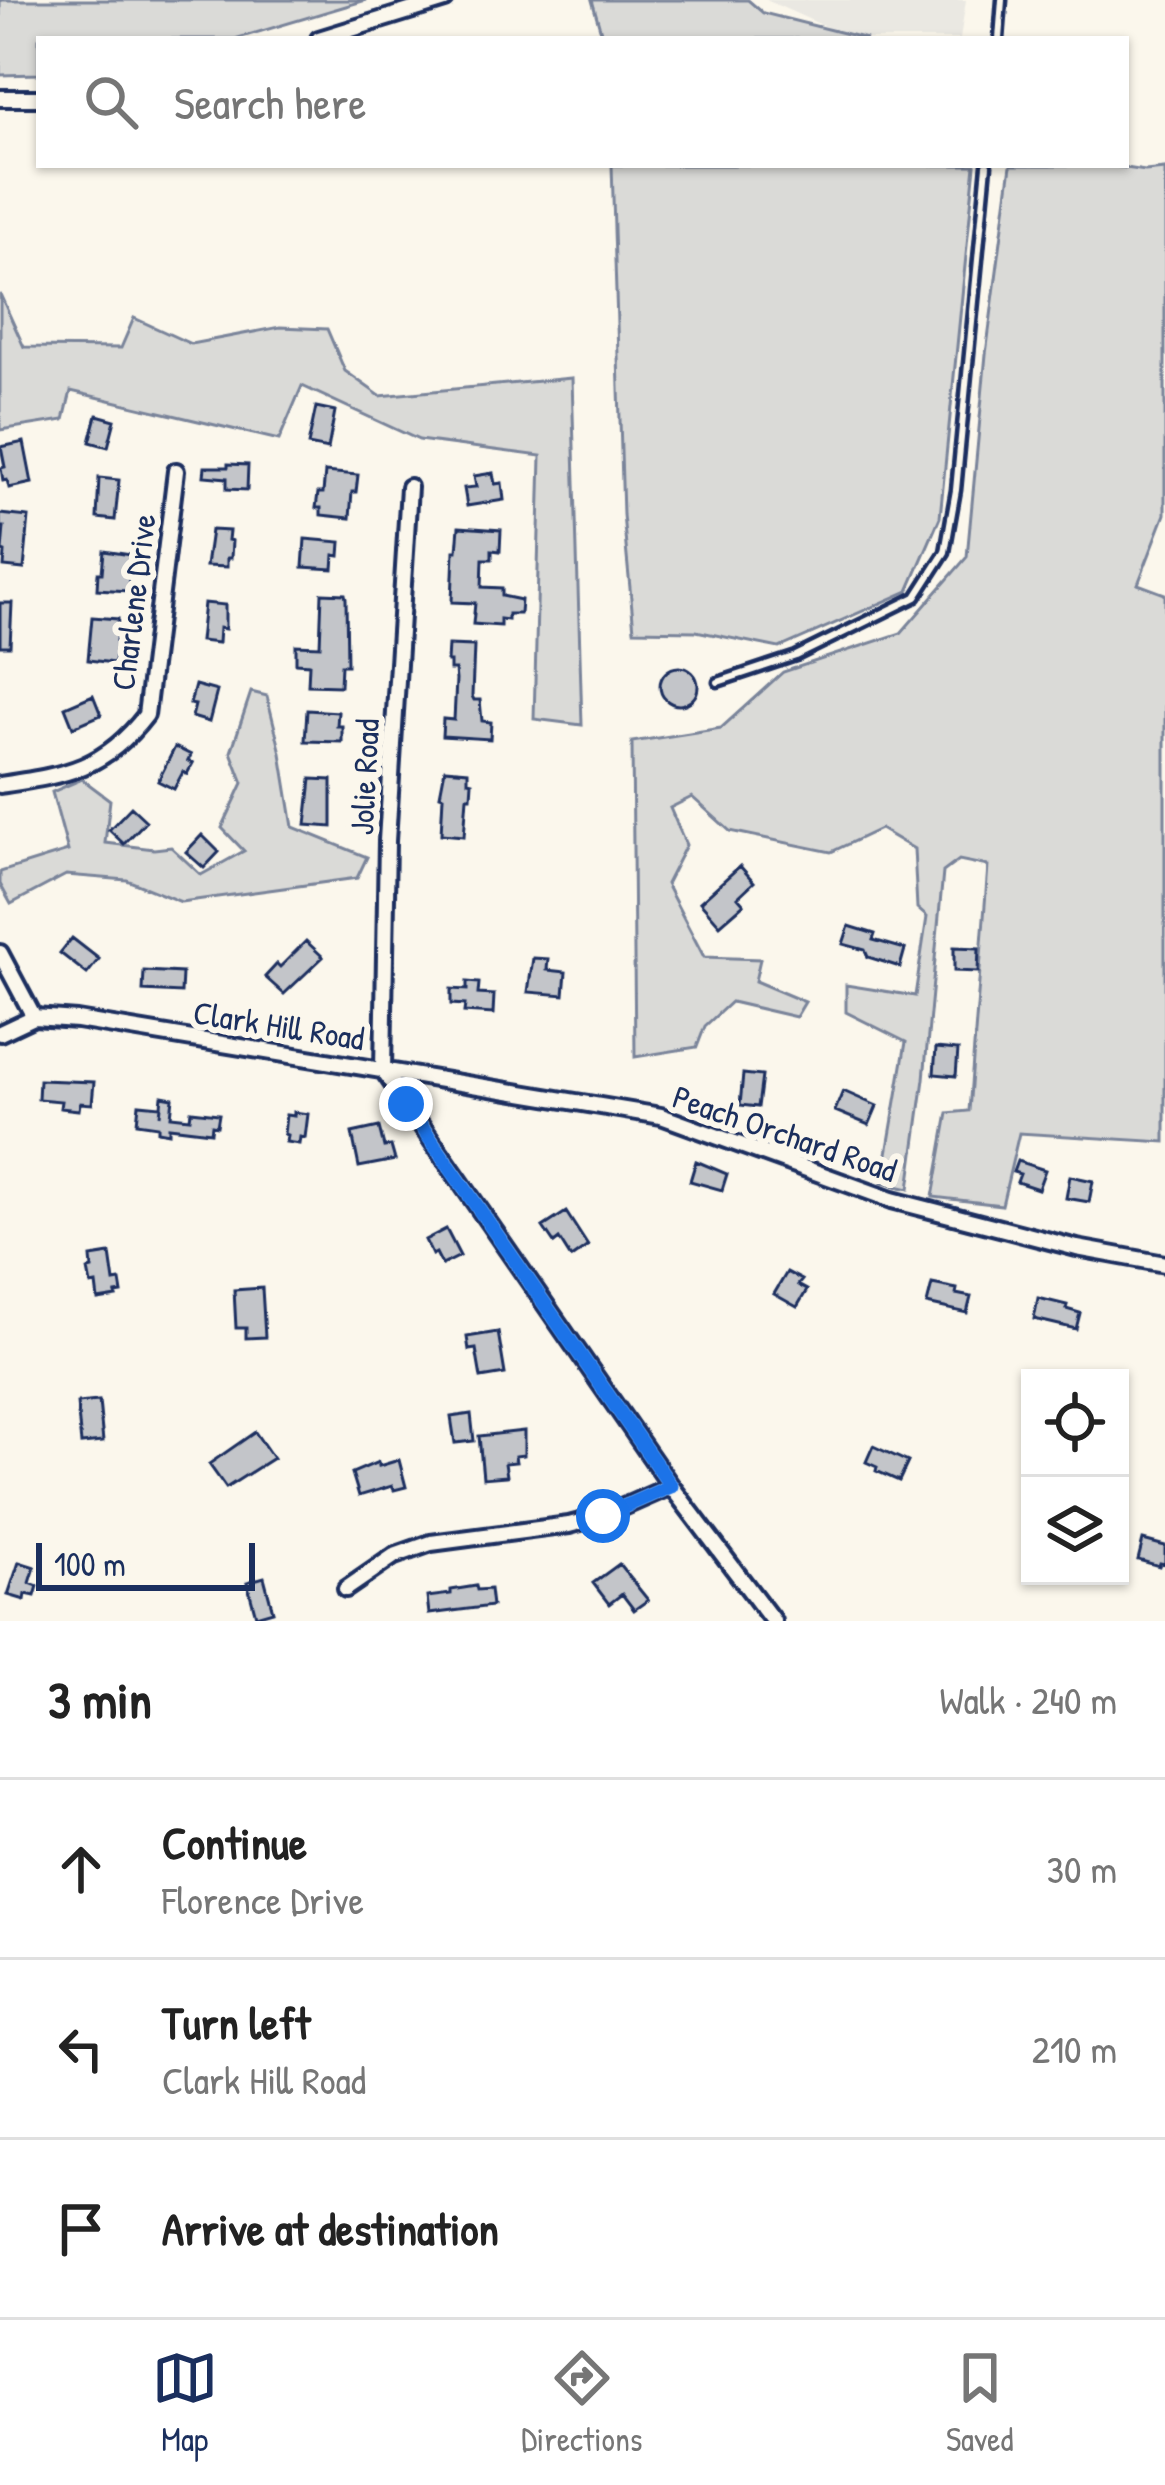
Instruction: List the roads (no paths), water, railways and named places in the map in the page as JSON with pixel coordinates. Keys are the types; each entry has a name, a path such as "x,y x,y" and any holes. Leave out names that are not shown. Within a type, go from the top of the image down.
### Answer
{"street":[{"path":"329,36 445,0"},
{"path":"0,98 36,98"},
{"name":"Charlene Drive","path":"0,785 52,777 94,763 125,742 146,715 176,471"},
{"name":"Jolie Road","path":"383,1070 387,842 410,487"},
{"path":"0,952 34,1017 0,1033"},
{"name":"Clark Hill Road","path":"34,1017 383,1070 671,1486 773,1621"},
{"name":"Peach Orchard Road","path":"383,1070 661,1117 892,1200 1077,1248 1165,1264"},
{"path":"346,1589 394,1556 431,1543 569,1525 603,1516 671,1486"}],"lane":[{"path":"999,36 1002,0"},
{"path":"718,682 796,656 916,596 945,552 956,490 987,168"}]}
